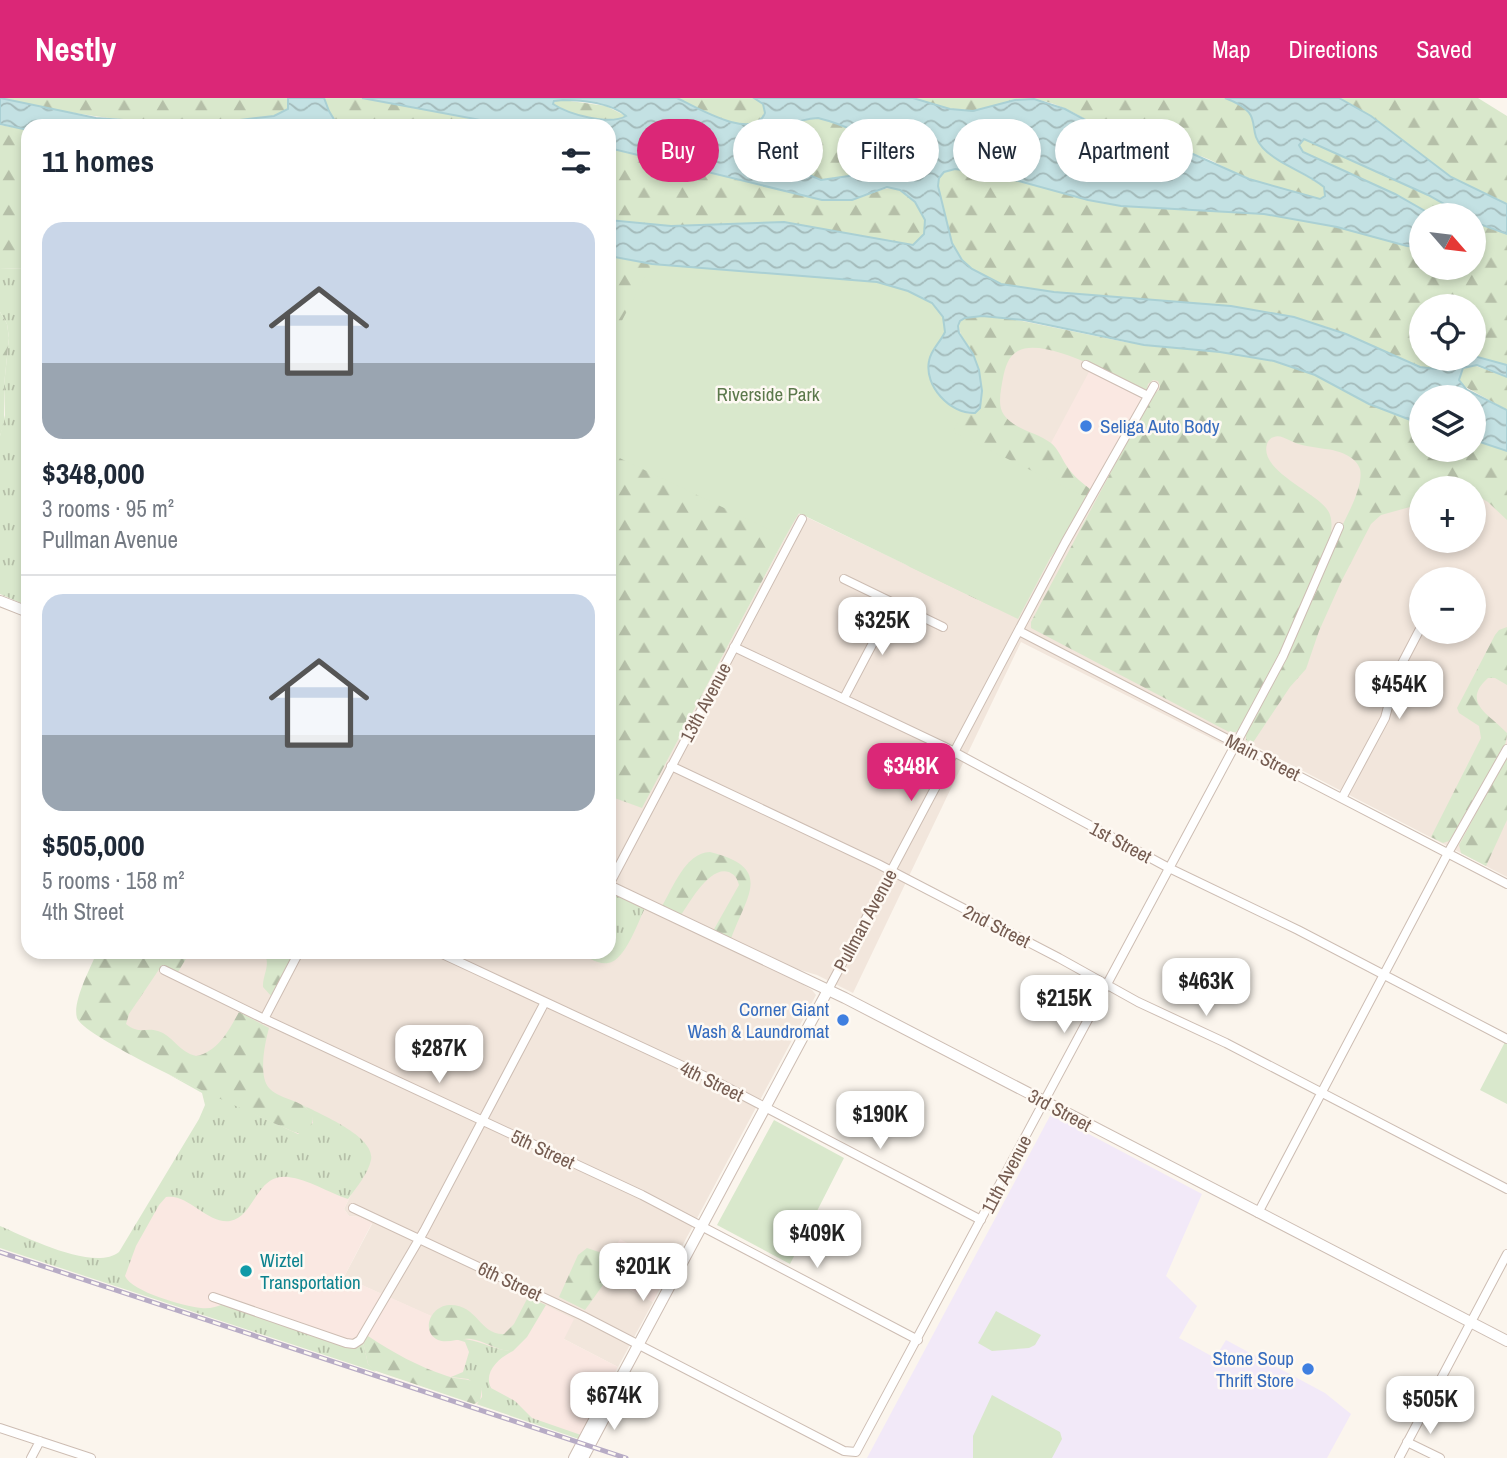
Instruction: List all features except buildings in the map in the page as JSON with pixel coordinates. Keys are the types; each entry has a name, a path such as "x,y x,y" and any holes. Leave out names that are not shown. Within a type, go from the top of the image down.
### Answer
{"street":[{"path":"1086,365 1148,396"},
{"name":"Pullman Avenue","path":"574,1458 602,1405 612,1394 639,1345 954,752 1154,386"},
{"name":"13th Avenue","path":"616,872 802,519"},
{"name":"11th Avenue","path":"852,1453 860,1447 918,1340 1292,638 1339,527"},
{"path":"844,579 943,627"},
{"path":"0,601 21,609"},
{"path":"844,698 894,603"},
{"name":"Main Street","path":"1019,631 1507,884"},
{"path":"1342,798 1385,718 1397,673 1412,644"},
{"name":"1st Street","path":"734,647 954,752 1170,868 1298,930 1507,1039"},
{"path":"1258,1213 1448,853 1507,749"},
{"name":"2nd Street","path":"671,766 891,871 1507,1189"},
{"name":"3rd Street","path":"616,889 828,990 1507,1341"},
{"path":"264,1019 295,959"},
{"name":"4th Street","path":"453,959 707,1078 981,1220"},
{"name":"5th Street","path":"164,970 642,1195 918,1340"},
{"path":"213,1297 344,1343 356,1343 363,1337 419,1239 545,1002"},
{"name":"6th Street","path":"353,1208 566,1307 852,1453"},
{"path":"1399,1458 1507,1254"},
{"name":"Pullman Avenue","path":"583,1458 609,1409 612,1394"},
{"path":"0,1428 91,1458"},
{"path":"31,1458 40,1441"},
{"path":"1407,1442 1440,1458"}],"shaded area":[{"path":"961,336 1326,380 1378,409 1409,420 1409,462 1486,462 1486,444 1507,451 1507,877 1253,745 1246,756 1021,642 853,993 817,975 790,967 616,884 616,739 666,762 798,513 1018,618 1055,549 1075,523 1142,399 1140,396 1036,471 963,411"},
{"path":"1090,370 1142,398 1089,499 1036,471"},
{"path":"616,894 789,976 816,995 671,1267 620,1240 601,1275 653,1302 618,1367 564,1339 508,1351 344,1277 372,1224 360,1217 349,1216 344,1209 364,1168 80,1017 111,959 616,959"},
{"path":"218,1090 364,1167 344,1209 349,1216 360,1217 372,1223 344,1277 508,1350 535,1300 574,1319 564,1339 618,1367 580,1438 115,1285"},
{"path":"1051,1114 1202,1194 1166,1276 1197,1306 1179,1338 1215,1358 1226,1340 1325,1393 1351,1414 1327,1458 867,1458"},
{"path":"620,1239 671,1267 653,1302 601,1275"}],"green space":[{"path":"2,98 288,98 290,104 286,111 280,114 253,119 117,119"},
{"path":"324,98 362,98 475,119 334,119"},
{"path":"677,98 754,98 763,104 765,113 761,119 733,119 733,122 717,118"},
{"path":"913,98 1225,98 1239,105 1252,117 1255,135 1264,148 1321,185 1326,194 1318,199 1276,188 1193,154 1193,119 1086,119 1057,105 1035,100 981,110 964,111 938,107"},
{"path":"1340,98 1478,98 1507,116 1507,204 1451,177 1371,116"},
{"path":"556,101 606,106 626,116 616,119 588,118 553,104"},
{"path":"823,120 837,124 837,178 823,180"},
{"path":"0,125 21,129 21,269 0,268"},
{"path":"1302,140 1309,140 1444,203 1411,203 1303,152 1299,147"},
{"path":"616,150 637,155 637,182 719,182 719,175 733,178 733,182 748,182 822,200 838,201 851,200 888,188 895,189 909,196 925,219 925,225 923,235 911,245 784,222 671,226 616,221"},
{"path":"953,170 953,182 1026,182 1088,200 1135,207 1264,214 1337,227 1409,246 1409,280 1486,280 1486,226 1507,234 1507,365 1486,359 1486,294 1409,294 1409,362 1327,327 1254,310 1054,292 1001,284 972,269 962,260 952,243 938,186 940,175"},
{"path":"616,257 682,268 851,279 881,283 925,298 939,310 946,326 943,337 931,353 928,369 930,378 946,401 970,414 980,408 982,387 975,358 959,326 960,321 965,318 982,316 1008,318 1125,342 1274,361 1315,375 1369,404 1409,419 1409,462 1486,462 1486,444 1507,451 1507,520 1486,501 1486,476 1409,476 1409,507 1381,515 1371,524 1319,631 1306,669 1290,687 1252,744 1246,740 1246,732 1295,637 1328,553 1354,500 1360,469 1350,457 1276,436 1267,443 1267,454 1271,463 1328,511 1331,533 1294,630 1236,732 1229,732 1031,628 1031,622 1152,395 1159,390 1158,381 1153,380 1144,391 1100,369 1045,349 1030,348 1018,351 1009,359 1000,397 1004,415 1014,424 1051,443 1072,473 1093,491 1051,557 1026,560 1018,568 1015,582 1016,604 1008,609 995,608 900,560 900,551 908,547 966,560 974,556 979,545 979,535 974,528 967,525 919,521 905,509 890,486 876,476 863,477 821,498 805,516 798,513 642,808 616,799"},
{"name":"Riverside Park","path":"652,264 839,277 897,287 920,296 938,310 946,328 932,353 929,371 935,388 947,401 963,411 953,432 1089,499 1055,549 1018,619 799,513 785,537 616,456 616,332"},
{"path":"0,268 21,269 21,603 0,594 0,436 5,415 4,385 9,338 7,324 0,312"},
{"path":"0,312 7,324 9,338 4,385 4,423 0,436"},
{"path":"1486,370 1507,377 1507,410 1486,398 1486,385 1462,385 1459,380 1461,371"},
{"path":"1507,627 1507,685 1495,678 1488,678 1477,695 1481,708 1507,733 1505,744 1484,788 1449,841 1443,843 1431,837 1481,738 1479,726 1459,713 1457,708 1495,635"},
{"path":"1507,756 1507,820 1486,866 1461,853 1459,845"},
{"path":"710,852 743,866 749,875 748,897 731,939 713,931 739,885 736,877 729,872 722,871 708,879 681,915 662,906 687,865 701,854"},
{"path":"616,894 645,908 620,956 614,961 608,963 590,959 616,959"},
{"path":"94,959 186,959 178,972 162,965 129,1014 126,1024 139,1030 163,1033 185,1051 196,1056 217,1045 239,1012 269,1028 263,1059 266,1083 274,1092 300,1104 310,1112 313,1119 310,1129 302,1134 294,1132 176,1078 87,1029 77,1018 76,1011"},
{"path":"292,959 272,997 263,987 267,960"},
{"path":"1505,1042 1507,1043 1507,1104 1480,1090"},
{"path":"168,1074 298,1134 313,1123 306,1107 299,1103 355,1134 370,1151 371,1160 365,1176 348,1199 303,1180 277,1178 262,1188 245,1212 230,1221 213,1218 182,1199 166,1197 136,1246 125,1276 148,1293 171,1301 204,1308 223,1304 346,1347 354,1347 363,1342 368,1364 376,1372 0,1248 0,1226 60,1251 77,1255 108,1257 119,1252 205,1105 202,1093"},
{"path":"774,1120 844,1158 790,1264 717,1225"},
{"path":"587,1248 602,1253 609,1260 603,1285 585,1310 559,1297 578,1255"},
{"path":"528,1297 546,1305 527,1337 513,1351 471,1339 442,1341 430,1331 433,1314 449,1305 466,1309 489,1330 504,1334 514,1324"},
{"path":"996,1311 1041,1335 1035,1345 1029,1348 992,1351 978,1343"},
{"path":"368,1336 426,1368 475,1382 482,1389 480,1401 474,1404 373,1370 368,1364 363,1342"},
{"path":"455,1339 513,1351 503,1357 491,1371 491,1388 515,1401 532,1418 581,1435 579,1439 473,1403 477,1404 482,1397 482,1389 468,1379 451,1377 463,1372 469,1352 465,1342"},
{"path":"992,1395 1060,1432 1062,1439 1052,1458 973,1458 973,1436"}],"water":[{"path":"0,98 110,119 21,119 21,128 0,124"},
{"path":"288,98 324,98 334,119 248,119 274,116 288,109"},
{"path":"362,98 677,98 733,122 733,178 719,175 719,119 637,119 637,155 616,150 616,119 626,116 605,105 554,101 553,104 568,111 599,119 475,119"},
{"path":"754,98 913,98 950,109 973,111 1015,100 1034,99 1065,109 1084,119 1055,119 1055,182 1193,182 1193,154 1249,179 1320,199 1325,196 1324,187 1269,154 1258,141 1251,116 1238,104 1225,98 1339,98 1371,116 1451,177 1507,204 1507,234 1486,226 1486,203 1442,203 1304,139 1299,145 1303,152 1411,203 1409,246 1337,227 1264,214 1121,206 1022,182 1041,182 1041,119 953,119 953,170 944,172 939,178 939,119 837,119 837,125 818,118 760,119 765,113 763,104"},
{"path":"837,178 837,182 938,182 952,243 962,260 972,269 1001,284 1054,292 1231,306 1294,317 1346,334 1409,362 1409,371 1462,371 1459,380 1463,385 1409,385 1409,419 1369,404 1315,375 1274,361 1220,352 1144,345 1024,320 982,316 965,318 958,326 959,333 973,354 979,370 982,391 980,408 975,413 966,412 948,404 931,380 929,361 945,332 943,317 932,303 908,291 877,282 652,264 616,257 616,221 671,226 784,222 913,245 924,234 925,220 915,202 900,190 887,187 852,200 822,200 748,182 823,182 823,180"},
{"path":"1486,359 1507,365 1507,377 1486,369"},
{"path":"1486,400 1507,410 1507,451 1486,444"}],"railway":[{"path":"0,1252 626,1458"}],"place":[{"name":"Seliga Auto Body","path":"1086,426"},
{"name":"Corner Giant Wash & Laundromat","path":"843,1020"},
{"name":"Wiztel Transportation","path":"246,1271"},
{"name":"Stone Soup Thrift Store","path":"1308,1369"}]}
